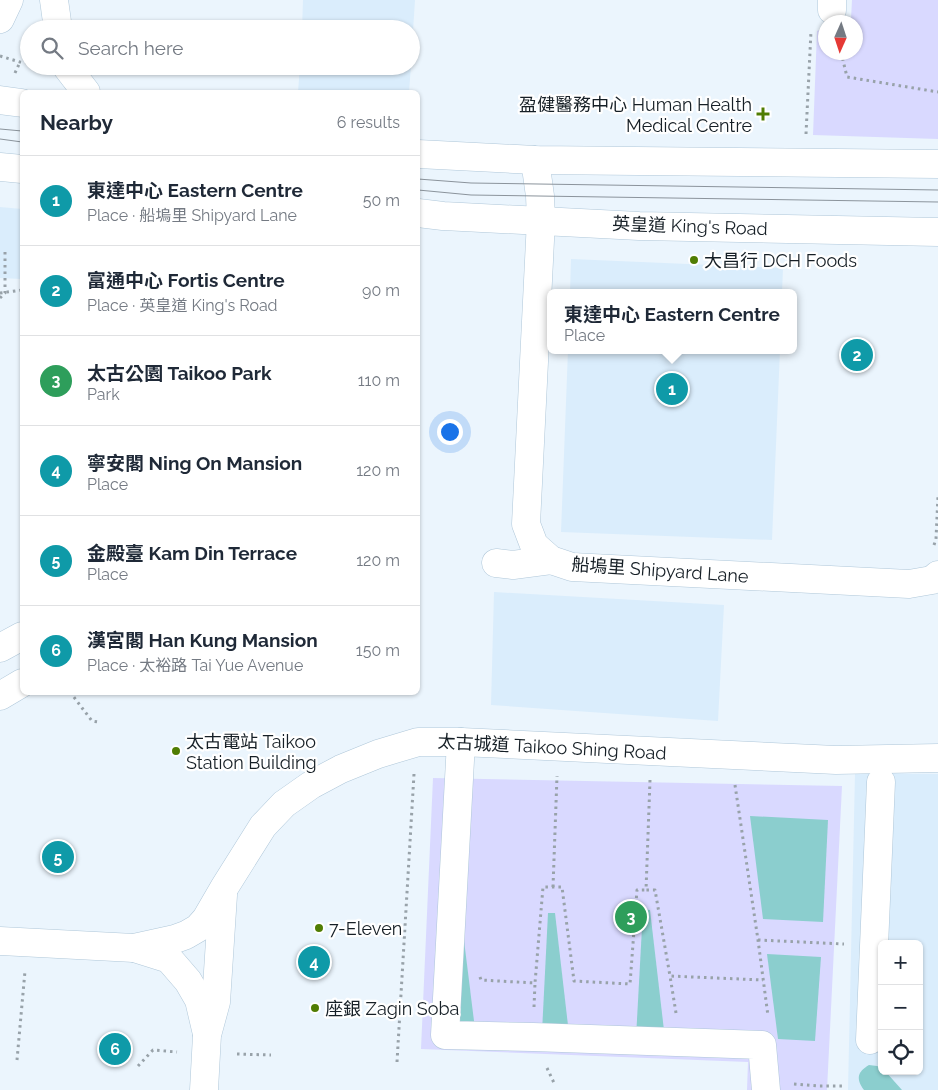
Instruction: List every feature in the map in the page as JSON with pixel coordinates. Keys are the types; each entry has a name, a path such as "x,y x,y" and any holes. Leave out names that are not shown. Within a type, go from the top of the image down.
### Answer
{"street":[{"path":"0,18 9,0"},
{"path":"54,0 57,20"},
{"path":"73,75 84,90"},
{"path":"0,100 20,103"},
{"path":"420,154 535,160 938,164"},
{"name":"船塢里 Shipyard Lane","path":"535,160 541,220 526,524 534,545 551,560 572,567 909,584 932,580 935,563"},
{"path":"0,167 20,169"},
{"name":"英皇道 King's Road","path":"420,225 430,214 639,226 938,232"},
{"path":"496,563 513,565 551,560"},
{"path":"0,648 20,637"},
{"path":"0,696 20,684"},
{"name":"太古城道 Taikoo Shing Road","path":"0,941 134,948 175,940 192,931 206,919 263,826 284,804 311,785 341,769 378,754 418,742 461,742 826,760 938,758"},
{"path":"461,742 445,1035 533,1036 762,1045 776,1086"},
{"path":"870,1040 881,782"},
{"name":"太古城道 Taikoo Shing Road","path":"207,1035 216,1002 224,888"},
{"name":"太古城道 Taikoo Shing Road","path":"134,948 169,959 188,981 199,1000 207,1035"},
{"path":"204,1090 207,1035"}],"path":[{"path":"806,142 825,12"},
{"path":"0,56 20,62"},
{"path":"844,60 847,77 938,92"},
{"path":"0,298 5,293 5,249"},
{"path":"0,254 5,255"},
{"path":"0,293 20,290"},
{"path":"935,563 938,496"},
{"path":"72,695 92,721 98,722"},
{"path":"397,1062 414,764"},
{"path":"553,887 557,768"},
{"path":"646,890 650,772"},
{"path":"735,783 768,1019"},
{"path":"479,970 481,980 536,982 543,887 562,887 574,981 630,984 637,890 655,890 677,1017"},
{"path":"758,940 840,944"},
{"path":"16,1060 26,964"},
{"path":"670,976 763,980"},
{"path":"138,1066 154,1050 179,1052"},
{"path":"776,1086 845,1086"}],"shaded area":[{"path":"303,0 415,0 414,20 302,20"},
{"path":"852,0 938,0 938,139 813,135 817,31 818,60 863,60 863,15 851,15"},
{"path":"299,75 410,75 409,90 298,90"},
{"path":"0,207 20,209 20,279 0,278"},
{"path":"571,259 783,268 782,289 570,289"},
{"path":"568,354 780,354 772,540 561,532"},
{"path":"494,592 724,605 718,721 491,705"},
{"path":"855,773 938,774 938,1090 848,1090"},
{"path":"433,778 842,786 827,1090 747,1090 748,1062 421,1049"},
{"path":"750,816 828,820 823,922 763,919"},
{"path":"643,909 650,910 665,1039 636,1038"},
{"path":"548,913 555,913 569,1034 542,1032"},
{"path":"461,916 475,1029 448,1027"},
{"path":"767,954 821,957 815,1041 778,1039"},
{"path":"869,1065 878,1066 878,1075 889,1075 902,1090 864,1090 859,1079 862,1070"}],"tram line":[{"path":"0,129 20,131"},
{"path":"0,139 20,142"},
{"path":"420,179 471,183 938,190"},
{"path":"420,190 471,195 938,202"}],"place":[{"name":"盈健醫務中心 Human Health Medical Centre","path":"763,114"},
{"name":"大昌行 DCH Foods","path":"694,260"},
{"name":"富通中心 Fortis Centre","path":"857,355"},
{"name":"東達中心 Eastern Centre","path":"672,389"},
{"name":"太古電站 Taikoo Station Building","path":"176,751"},
{"name":"金殿臺 Kam Din Terrace","path":"58,857"},
{"name":"太古公園 Taikoo Park","path":"631,917"},
{"name":"7-Eleven","path":"319,928"},
{"name":"寧安閣 Ning On Mansion","path":"314,962"},
{"name":"座銀 Zagin Soba","path":"315,1008"},
{"name":"漢宮閣 Han Kung Mansion","path":"115,1049"}]}
